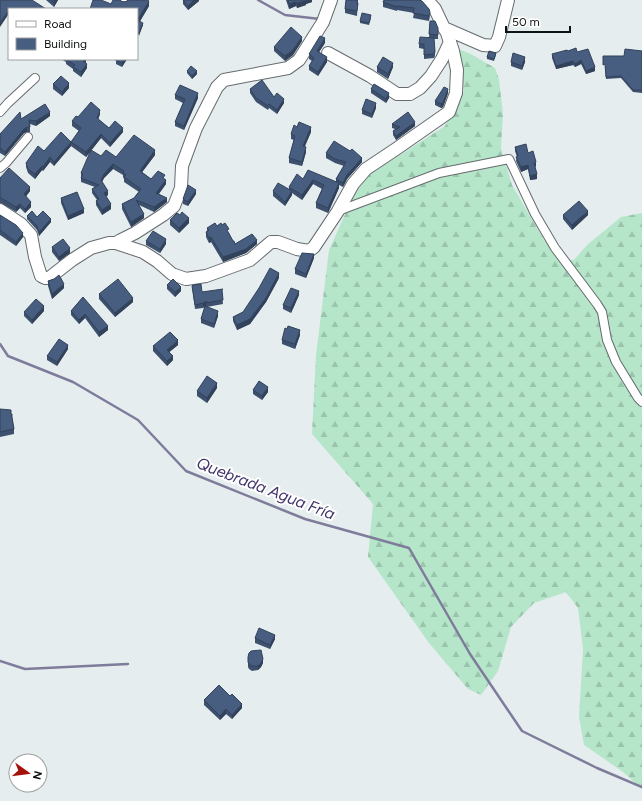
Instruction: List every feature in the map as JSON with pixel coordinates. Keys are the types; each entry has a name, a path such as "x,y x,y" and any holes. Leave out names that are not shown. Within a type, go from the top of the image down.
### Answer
{"street":[{"path":"116,243 135,233 174,206 181,188 182,166 196,128 217,87 224,80 288,68 299,60 323,22 331,0"},
{"path":"0,210 21,224 31,235 35,257 41,276 45,278 49,278 72,260 91,248 109,243 116,243 143,252 157,261 172,274 186,279 206,276 250,260 271,242 278,242 297,249 309,251 314,247 338,211 353,184 366,169 449,112 456,93 457,70 450,42 435,9 427,0"},
{"path":"444,28 483,45 495,46 500,36 508,0"},
{"path":"328,53 370,76 397,94 410,94 420,88 431,76 442,59 450,42"},
{"path":"0,112 35,78"},
{"path":"0,168 28,137"},
{"path":"338,211 439,172 509,159 535,214 555,248 598,304 602,312 607,340 616,362 642,402"}],"green space":[{"path":"458,49 469,53 495,68 499,79 503,114 501,148 512,185 544,240 558,258 561,260 574,260 587,245 621,217 642,213 642,789 623,772 584,745 579,717 583,649 578,608 566,592 534,603 511,627 498,671 481,695 468,689 429,643 368,557 373,504 312,434 316,355 329,250 352,199 366,177 445,126 464,91"}],"building":[{"path":"0,0 32,0 44,8 8,8 8,11 0,23"},
{"path":"93,0 101,0 111,4 113,0 120,0 124,2 128,0 149,1 139,18 138,8 90,8"},
{"path":"183,0 194,0 188,6"},
{"path":"288,0 306,0 306,1 289,4"},
{"path":"346,0 357,0 357,11 345,9"},
{"path":"384,0 422,1 429,9 429,16 413,13 414,8 397,7 383,2"},
{"path":"362,13 371,15 369,23 360,21"},
{"path":"138,20 143,23 139,33 138,32"},
{"path":"430,21 435,21 438,28 438,35 429,34"},
{"path":"291,27 302,37 293,50 285,56 274,47"},
{"path":"320,36 325,38 317,51 327,57 318,72 309,66 314,58 309,54"},
{"path":"420,37 434,38 434,54 424,55 424,44 419,44"},
{"path":"576,48 577,52 588,49 595,67 586,71 581,60 575,64 573,61 556,66 552,54"},
{"path":"625,49 642,51 642,90 633,90 621,76 606,77 605,64 603,65 603,56 624,56"},
{"path":"489,51 496,53 494,59 487,57"},
{"path":"513,53 525,57 522,66 511,62"},
{"path":"383,57 393,63 388,74 377,67"},
{"path":"68,60 84,60 83,61 87,64 81,72 73,67 75,65"},
{"path":"116,60 124,60 122,63"},
{"path":"191,66 197,71 192,76 187,71"},
{"path":"61,76 69,83 62,92 53,84"},
{"path":"262,80 274,97 277,93 284,99 277,110 269,104 268,106 256,98 250,89"},
{"path":"374,84 389,93 386,99 371,89"},
{"path":"180,85 198,93 184,126 175,122 185,99 175,95"},
{"path":"444,87 448,89 443,103 441,104 435,101"},
{"path":"366,99 376,103 372,114 362,110"},
{"path":"91,102 100,110 97,118 109,128 115,121 123,128 110,143 101,134 86,152 71,142 81,128 72,121 76,116 78,117"},
{"path":"45,104 50,112 36,121 29,120 30,127 24,129 5,152 0,148 0,134 20,112 21,119"},
{"path":"408,112 415,122 396,136 393,131 400,127 392,124"},
{"path":"299,122 311,127 303,146 306,147 302,162 289,158 295,136 291,134 294,125 297,127"},
{"path":"61,132 71,142 54,162 50,157 43,167 42,166 35,174 28,169 26,163 38,146 44,151"},
{"path":"134,135 155,150 140,171 151,179 158,171 165,175 163,178 166,180 156,193 167,198 154,207 136,200 144,214 131,222 122,204 134,198 141,189 124,177 126,175 123,173 124,171 113,164 104,174 101,180 108,191 104,193 111,204 102,210 96,201 99,199 92,189 99,185 81,178 83,174 81,173 91,150 101,156 106,150 116,157"},
{"path":"334,141 350,151 352,149 362,158 347,175 343,183 336,179 346,162 335,159 326,153"},
{"path":"526,144 528,153 533,151 536,162 534,163 537,174 530,176 528,165 521,167 516,157 518,156 515,147"},
{"path":"9,168 30,187 24,194 31,202 25,209 20,204 16,207 0,198 0,178"},
{"path":"308,170 339,183 328,208 316,203 324,185 313,180 302,195 289,187 297,174 303,179"},
{"path":"278,183 292,191 285,202 273,191"},
{"path":"188,185 196,190 188,202 183,199"},
{"path":"77,192 84,209 68,216 61,198"},
{"path":"579,201 588,211 572,225 563,215"},
{"path":"32,211 37,217 43,211 51,219 39,232 37,226 27,216"},
{"path":"182,212 189,218 179,228 170,220 177,213 180,215"},
{"path":"0,215 16,225 23,233 16,242 0,230"},
{"path":"215,223 217,226 221,223 222,225 225,223 229,229 227,230 235,244 252,234 257,240 246,249 223,257 211,237 209,238 206,232 209,230 207,228"},
{"path":"153,231 166,239 160,249 146,241"},
{"path":"63,239 70,248 59,257 52,247"},
{"path":"302,253 314,254 306,274 295,269"},
{"path":"270,268 279,273 266,298 250,319 237,325 233,317 243,312"},
{"path":"59,275 64,284 52,294 48,281"},
{"path":"118,279 133,298 115,313 99,294"},
{"path":"173,279 181,287 175,292 167,285"},
{"path":"201,284 202,292 223,289 223,300 206,303 207,301 195,305 192,286"},
{"path":"291,288 299,291 291,308 283,305"},
{"path":"83,297 108,326 99,332 85,314 79,320 71,311"},
{"path":"36,299 44,306 32,320 24,312"},
{"path":"205,306 218,311 214,324 201,319"},
{"path":"288,326 300,330 295,344 282,340 285,328 287,329"},
{"path":"170,332 178,340 167,350 173,356 167,361 153,346"},
{"path":"59,339 68,345 57,362 47,356"},
{"path":"207,376 217,383 207,398 197,391"},
{"path":"259,381 268,387 262,396 253,390"},
{"path":"0,409 11,410 14,429 0,432"},
{"path":"259,628 275,635 270,645 255,638"},
{"path":"261,650 263,659 261,663 258,666 252,666 249,664 249,653 251,651"},
{"path":"219,685 230,696 232,694 242,704 232,715 226,709 220,716 204,700"}],"waterway":[{"path":"258,0 285,15 320,19"},
{"name":"Quebrada Agua Fría","path":"0,344 8,356 73,382 138,420 186,471 305,519 409,548 470,654 522,731 597,768 642,787"},
{"path":"0,661 25,669 128,664"}]}
